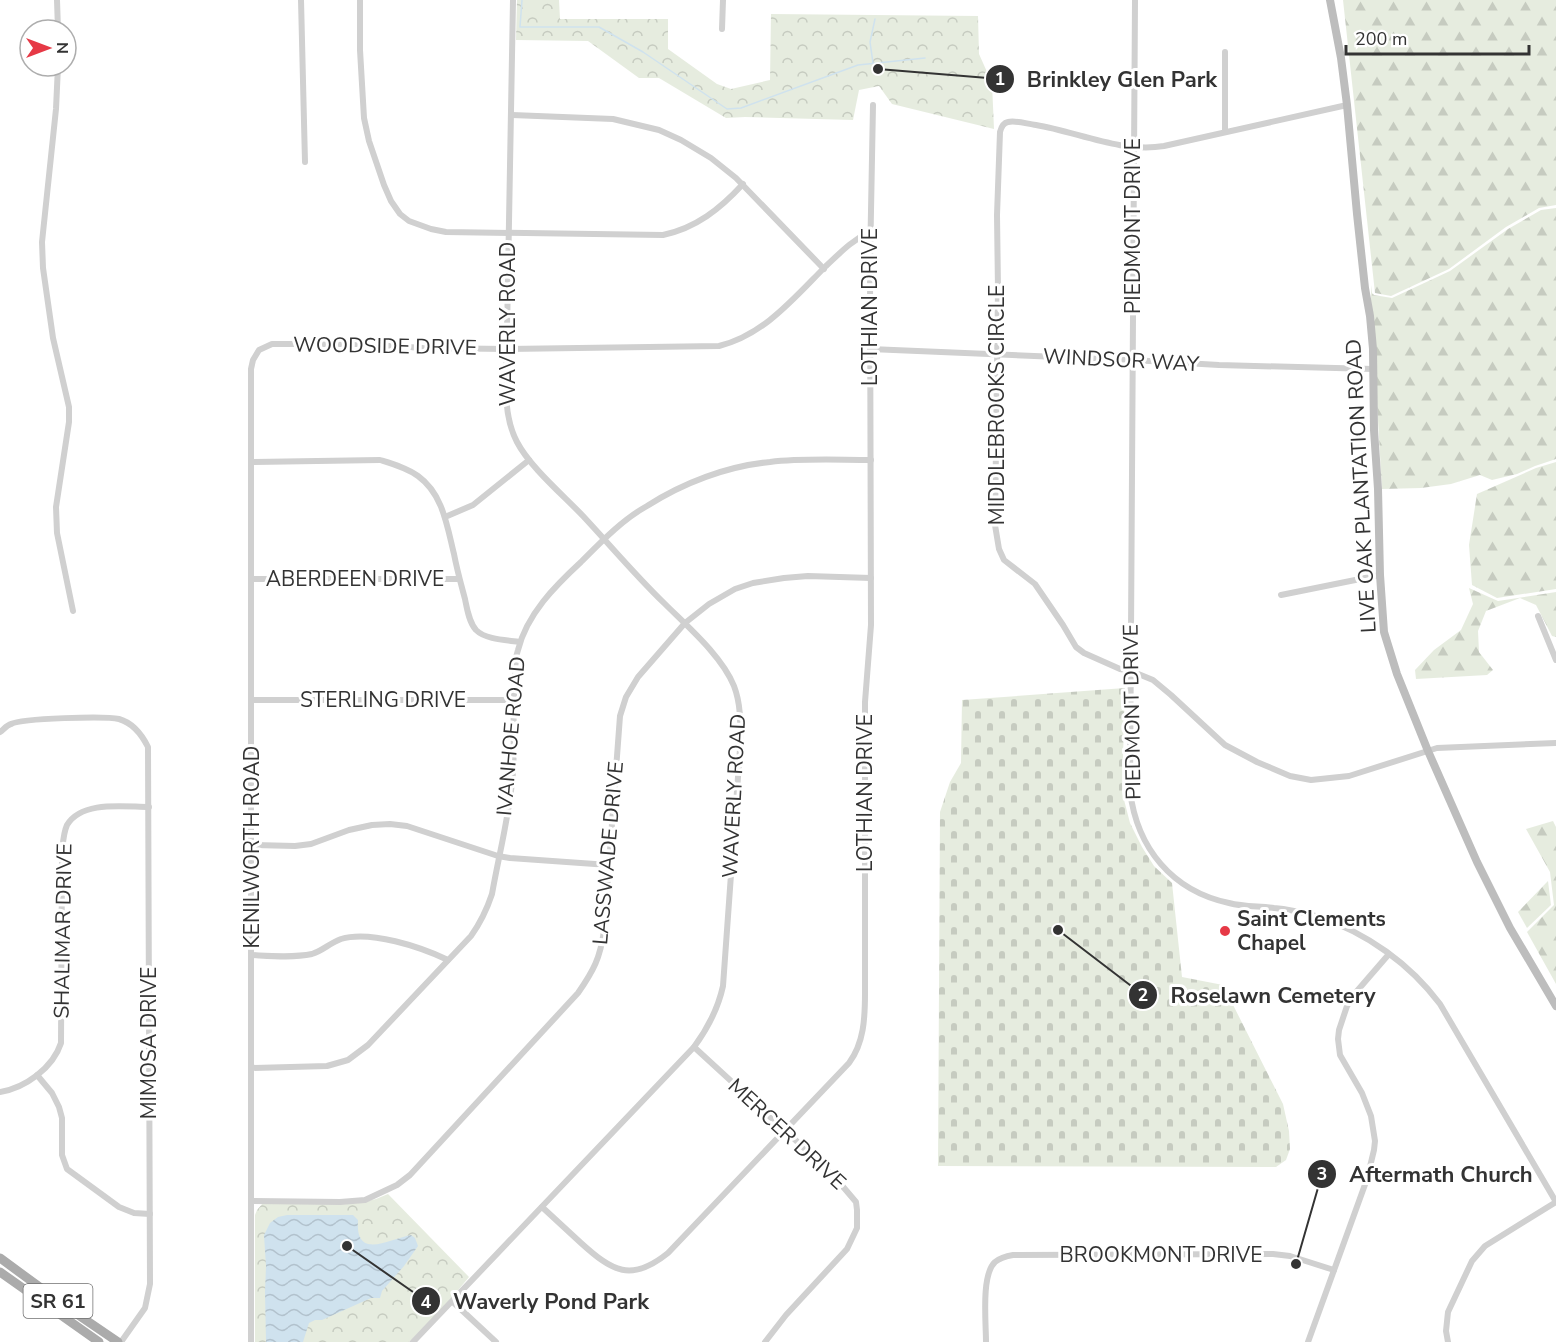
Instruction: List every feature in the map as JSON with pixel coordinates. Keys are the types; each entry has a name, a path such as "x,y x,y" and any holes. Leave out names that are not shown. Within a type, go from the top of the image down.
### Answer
{"main road":[{"name":"SR 61","path":"0,1257 71,1310 120,1342"},
{"name":"SR 61","path":"0,1272 99,1342"}],"street":[{"path":"57,0 58,18"},
{"path":"301,0 305,162"},
{"path":"360,0 364,118 375,161 391,201 400,214 409,221 446,232 663,235 689,227 704,218 743,184"},
{"name":"WAVERLY ROAD","path":"413,1342 694,1047 717,1009 723,986 740,749 737,694 722,665 685,623 648,587 529,460 516,440 508,418 506,388 513,0"},
{"path":"722,29 723,0"},
{"name":"PIEDMONT DRIVE","path":"1135,0 1130,791 1135,819 1154,857 1182,884 1205,896 1230,904 1286,909 1321,918 1356,933 1389,954 1419,979 1440,1004 1556,1202"},
{"name":"LIVE OAK PLANTATION ROAD","path":"1330,0 1347,105 1358,225 1370,316 1380,575 1383,623 1387,643 1396,674 1428,751 1490,890 1556,1006"},
{"path":"1225,52 1225,132"},
{"path":"57,78 42,242 53,338 69,407 69,423 56,520 73,611"},
{"name":"LOTHIAN DRIVE","path":"543,1207 597,1258 609,1266 629,1271 645,1268 668,1253 849,1063 858,1047 864,1023 865,702 871,625 870,232 873,105"},
{"name":"MIDDLEBROOKS CIRCLE","path":"1347,105 1164,146 1134,148 1045,126 1016,122 1007,122 1001,129 997,215 995,525 1002,556 1035,584 1076,646 1089,657 1146,676 1225,745 1290,776 1311,780 1349,776 1437,748 1556,743"},
{"path":"512,115 613,119 658,130 681,140 725,168 743,184 824,269"},
{"name":"WOODSIDE DRIVE","path":"257,352 272,344 362,344 423,348 507,349 711,347 743,338 771,320 844,249 859,237 870,232"},
{"name":"WINDSOR WAY","path":"870,349 1373,369"},
{"name":"KENILWORTH ROAD","path":"251,1342 251,369 257,352"},
{"path":"252,462 380,460 419,476 438,499 445,517 459,579 470,618 476,630 488,636 520,642"},
{"path":"445,517 473,505 529,460"},
{"name":"IVANHOE ROAD","path":"251,1068 327,1066 348,1060 368,1045 471,936 484,916 492,894 512,780 516,661 520,642 550,593 605,539 645,506 715,474 768,462 871,460"},
{"path":"1281,595 1380,575"},
{"name":"LASSWADE DRIVE","path":"252,1201 365,1200 391,1188 410,1175 578,993 597,963 602,947 622,707 638,677 685,623 735,589 753,583 808,576 871,578"},
{"name":"ABERDEEN DRIVE","path":"251,579 459,579"},
{"path":"1538,616 1556,660"},
{"name":"STERLING DRIVE","path":"252,700 514,700"},
{"name":"MIMOSA DRIVE","path":"0,732 11,723 28,720 119,719 133,726 143,736 148,747 150,1271 145,1308 120,1342"},
{"name":"SHALIMAR DRIVE","path":"0,1092 15,1088 37,1075 51,1062 61,1043 62,853 67,825 90,808 149,807"},
{"path":"252,845 310,844 349,830 390,824 407,826 498,856 609,865"},
{"path":"252,956 298,956 314,953 342,939 369,937 393,940 448,960"},
{"path":"1308,1342 1372,1163 1375,1141 1368,1105 1338,1048 1339,1030 1347,1006 1389,954"},
{"name":"MERCER DRIVE","path":"694,1047 823,1166 853,1197 857,1210 857,1223 852,1242 786,1315 765,1342"},
{"path":"37,1075 59,1107 62,1118 62,1155 67,1169 119,1208 134,1213 150,1214"},
{"path":"1448,1342 1446,1331 1448,1312 1472,1261 1485,1246 1556,1202"},
{"name":"BROOKMONT DRIVE","path":"986,1342 986,1279 990,1268 996,1261 1013,1255 1273,1254 1290,1256 1334,1270"},
{"path":"453,1302 496,1342"}],"green space":[{"path":"517,0 559,0 560,19 668,19 668,49 717,84 731,89 770,80 771,14 978,16 979,54 992,83 994,129 892,104 879,86 859,90 853,120 726,118 659,78 639,78 588,41 516,40"},
{"path":"1343,0 1556,0 1556,205 1539,208 1506,227 1449,269 1391,296 1375,293"},
{"path":"1556,208 1556,459 1517,474 1492,480 1480,475 1451,484 1421,488 1382,489 1371,285 1374,295 1392,298 1450,271 1508,229 1541,210"},
{"path":"1556,462 1556,589 1497,598 1472,585 1469,545 1477,494 1536,468"},
{"path":"1469,588 1498,601 1556,592 1556,637 1552,636 1536,605 1520,598 1486,611 1478,631 1479,652 1493,670 1487,675 1416,679 1415,670 1434,650 1461,630 1473,604"},
{"path":"1125,688 1122,792 1130,823 1142,847 1154,866 1172,883 1182,977 1223,985 1283,1104 1290,1149 1286,1160 1276,1167 938,1166 940,812 950,782 961,763 962,700"},
{"path":"1553,821 1556,827 1556,984 1527,932 1554,905 1550,872 1526,829"},
{"path":"1548,881 1551,905 1527,928 1518,912"},
{"path":"388,1194 469,1277 440,1312 409,1342 255,1342 255,1215 263,1203 360,1203"}],"water":[{"path":"353,1215 358,1220 362,1240 368,1244 384,1243 411,1235 418,1246 382,1291 380,1298 371,1298 322,1320 309,1323 303,1342 266,1342 264,1235 270,1223 278,1217"}],"waterway":[{"path":"522,0 520,27 599,27 643,52 727,109 741,108 858,65 925,58"},
{"path":"873,63 870,42 875,19"}],"place":[{"name":"Brinkley Glen Park","path":"878,69"},
{"name":"Roselawn Cemetery","path":"1058,930"},
{"name":"Saint Clements Chapel","path":"1225,931"},
{"name":"Waverly Pond Park","path":"347,1246"},
{"name":"Aftermath Church","path":"1296,1264"}]}
